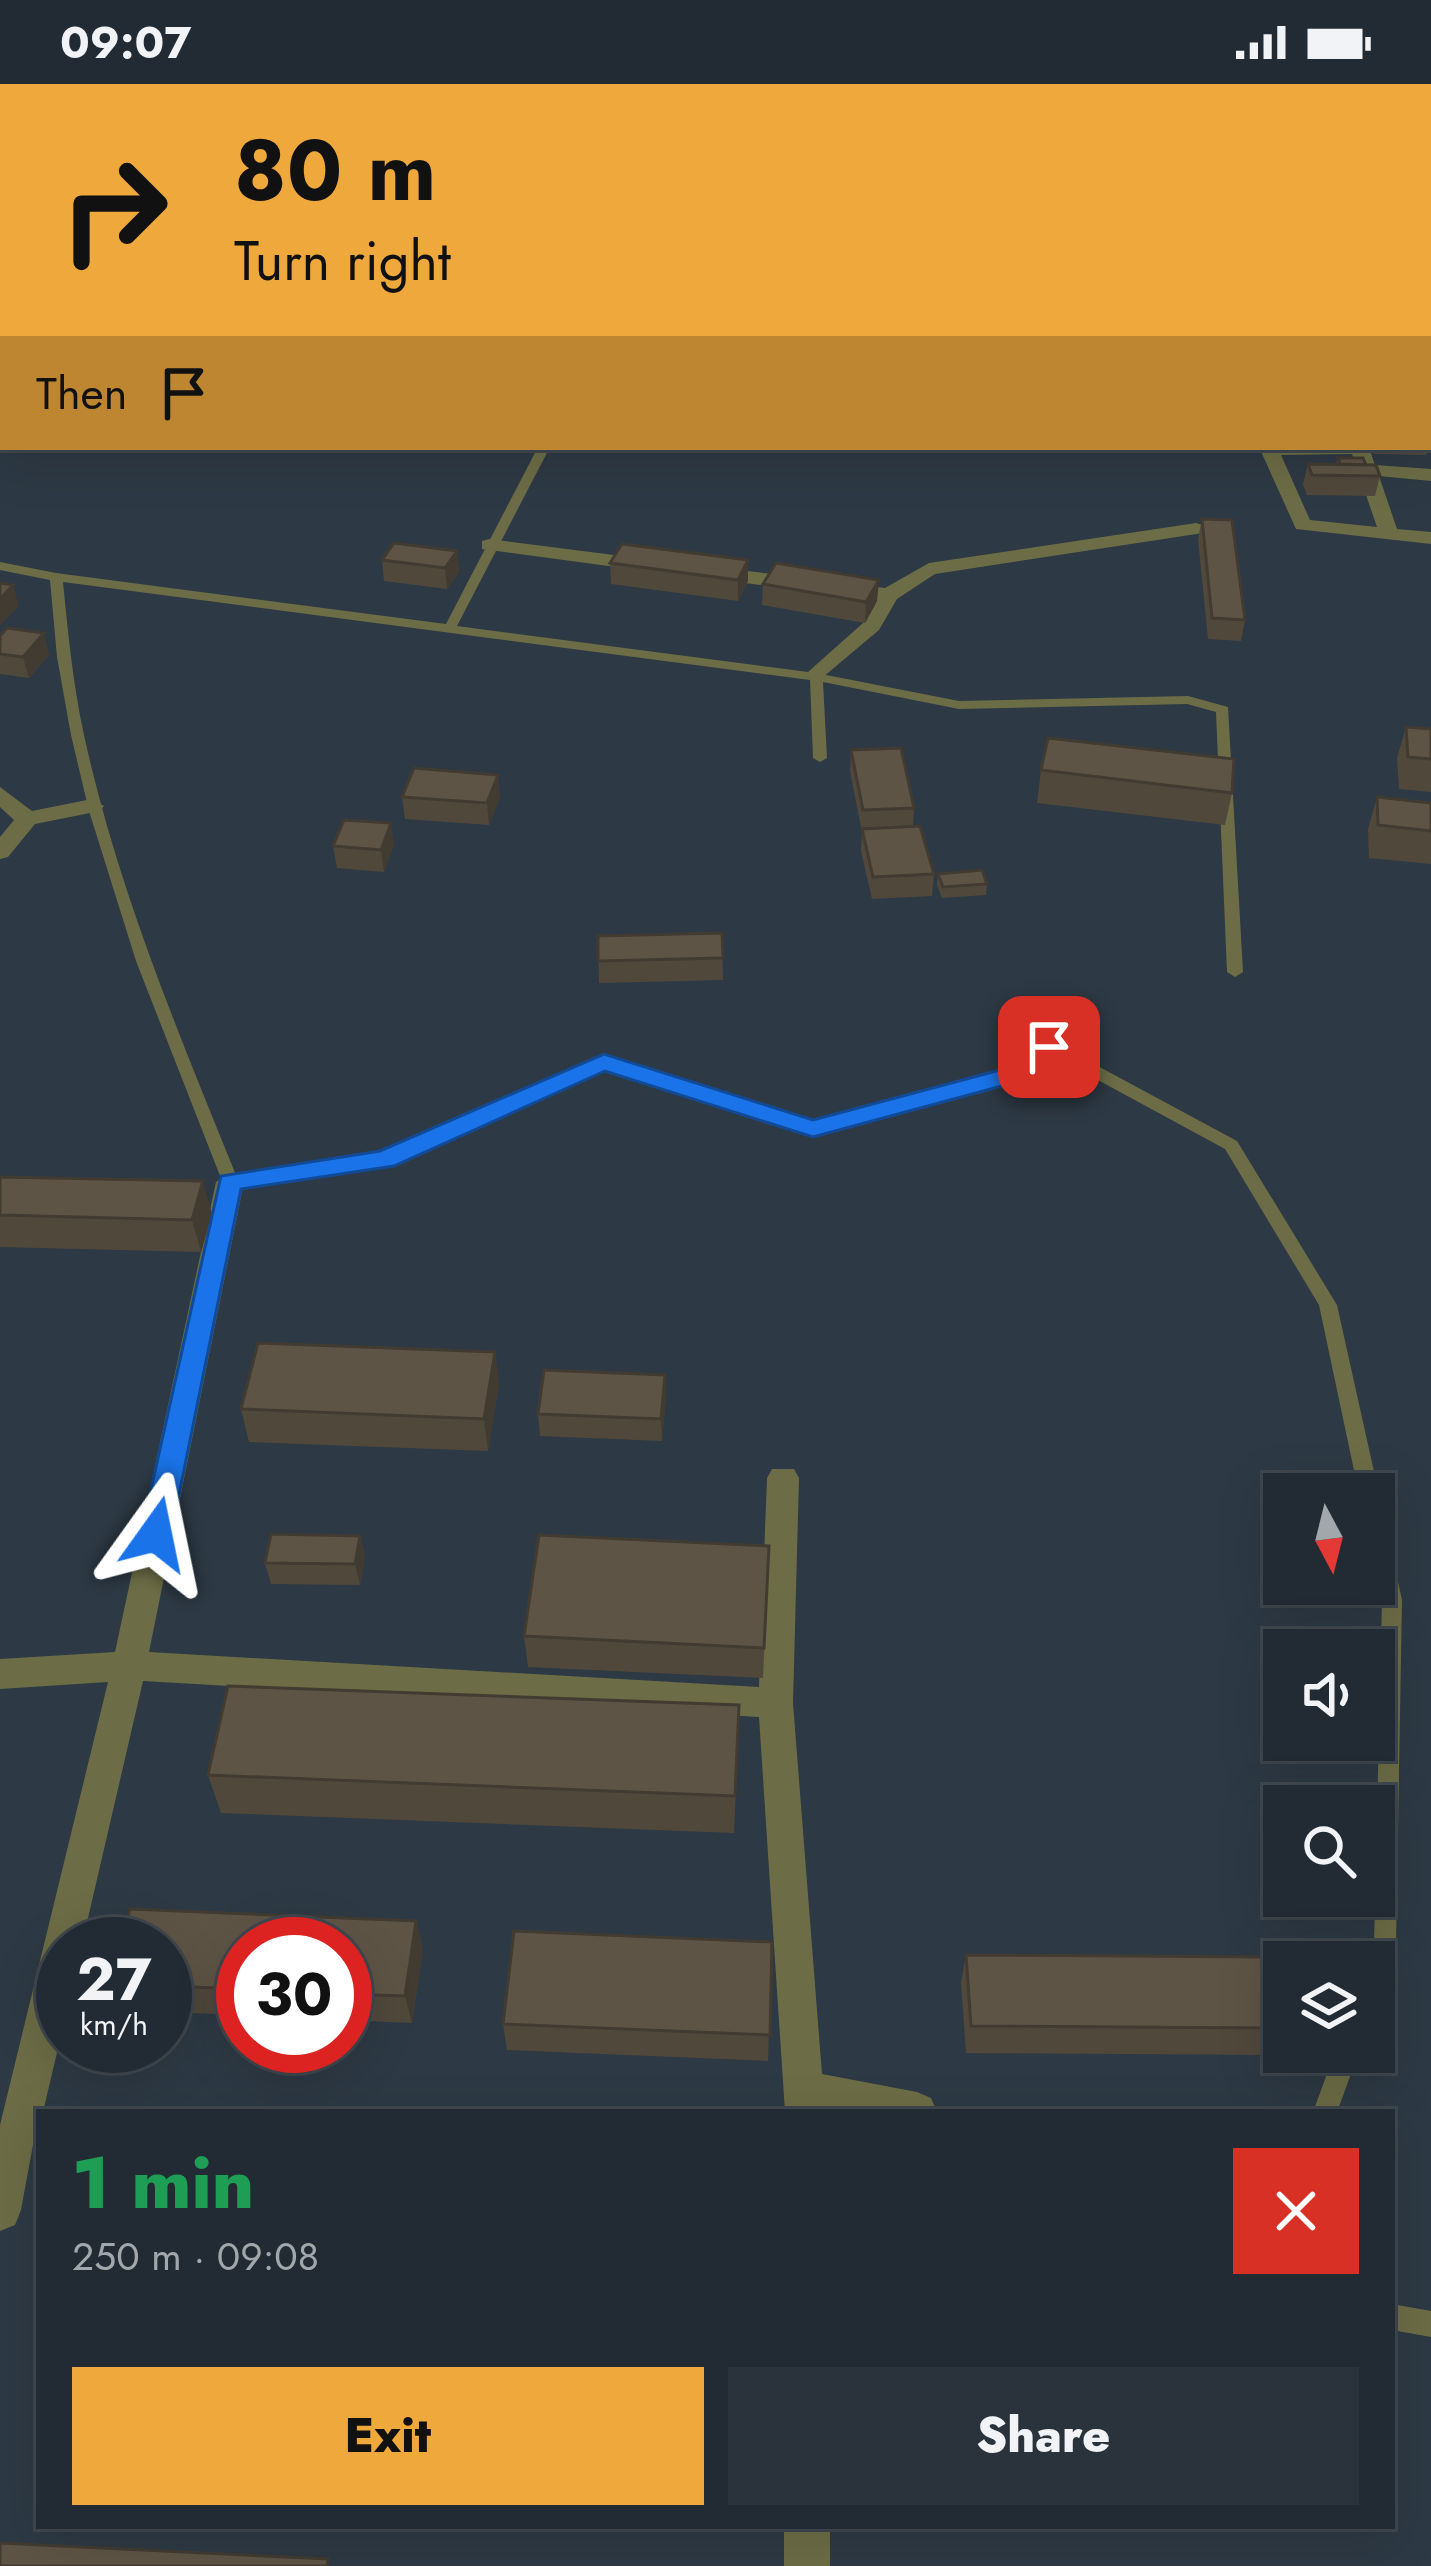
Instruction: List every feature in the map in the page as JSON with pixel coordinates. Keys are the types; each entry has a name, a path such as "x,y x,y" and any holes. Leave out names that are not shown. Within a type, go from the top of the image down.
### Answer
{"street":[{"path":"1270,450 1303,525 1431,538"},
{"path":"1360,450 1389,533"},
{"path":"1369,470 1431,475"},
{"path":"816,677 872,626 889,595 928,568 1196,529"},
{"path":"489,545 889,595"},
{"path":"0,794 26,819"},
{"path":"0,852 26,819 92,806"},
{"path":"0,2210 128,1666 230,1182"},
{"path":"783,1478 776,1703 805,2102 883,2109"},
{"path":"0,1674 128,1666 776,1703"},
{"path":"807,2529 807,2566"}],"lane":[{"path":"448,630 542,450"},
{"path":"0,566 816,677 959,704 1188,700 1223,710 1235,972"},
{"path":"56,577 61,661 92,806 123,911 230,1182 385,1160 604,1062 813,1129 1004,1077 1049,1047 1231,1145 1328,1305 1364,1473"},
{"path":"816,677 820,758"},
{"path":"1385,1941 1392,1605"},
{"path":"1326,2109 1339,2073"},
{"path":"1395,2318 1431,2324"}],"building":[{"path":"1338,458 1363,458 1366,465 1340,464"},
{"path":"1308,464 1376,465 1380,476 1312,475"},
{"path":"1202,519 1232,520 1245,620 1212,618"},
{"path":"394,543 457,551 445,568 382,560"},
{"path":"622,544 748,560 738,580 610,563"},
{"path":"776,563 879,580 866,602 763,584"},
{"path":"0,583 13,585 0,599"},
{"path":"7,628 44,633 23,657 0,654 0,636"},
{"path":"1406,727 1431,729 1431,759 1408,757"},
{"path":"1048,738 1234,759 1232,793 1041,770"},
{"path":"901,748 914,808 863,810 851,750"},
{"path":"414,768 498,775 487,803 402,797"},
{"path":"1377,797 1431,803 1431,831 1378,825"},
{"path":"344,820 391,823 381,850 333,846"},
{"path":"920,826 934,874 873,877 862,829"},
{"path":"982,870 987,884 943,887 938,874"},
{"path":"722,933 723,958 598,961 598,936"},
{"path":"0,1177 203,1181 192,1220 0,1215"},
{"path":"258,1343 495,1352 484,1419 241,1409"},
{"path":"544,1370 665,1375 661,1419 538,1414"},
{"path":"271,1534 360,1536 355,1564 265,1563"},
{"path":"539,1535 769,1546 764,1648 524,1636"},
{"path":"228,1686 739,1705 735,1796 208,1775"},
{"path":"130,1909 321,1917 216,1917 216,1988 192,1987 192,1917 128,1917"},
{"path":"372,1919 416,1921 405,1996 372,1995"},
{"path":"514,1931 772,1942 770,2035 503,2024"},
{"path":"966,1955 1263,1957 1263,2028 971,2026"},
{"path":"0,2543 328,2559 327,2566 0,2566"}],"route":[{"path":"156,1534 230,1182 385,1160 604,1062 813,1129 1004,1077 1049,1047"}]}
